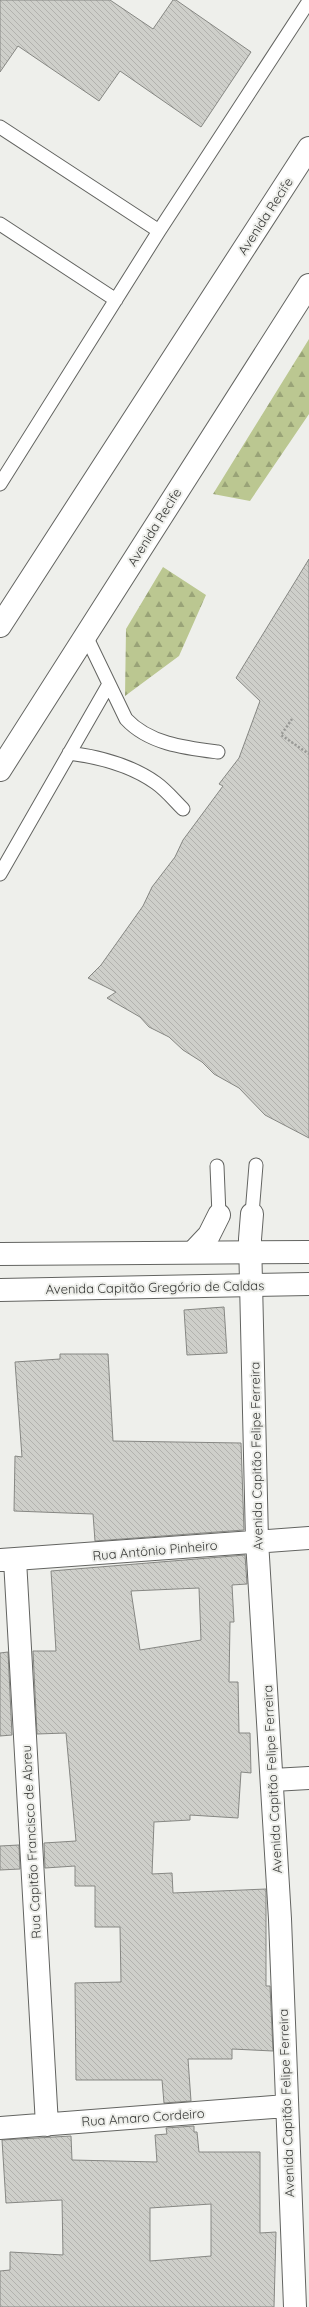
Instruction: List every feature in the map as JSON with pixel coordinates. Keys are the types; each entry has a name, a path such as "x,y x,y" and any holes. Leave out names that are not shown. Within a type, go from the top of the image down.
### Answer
{"street":[{"name":"Avenida Recife","path":"0,626 309,148"},
{"name":"Avenida Recife","path":"0,770 309,285"},
{"name":"Avenida Capitão Felipe Ferreira","path":"252,1214 251,1252 257,1541 273,1780 280,1919 294,2307"},
{"path":"193,1252 209,1235 219,1215"},
{"path":"0,1254 309,1252"},
{"name":"Avenida Capitão Gregório de Caldas","path":"0,1290 309,1284"},
{"name":"Rua Antônio Pinheiro","path":"7,1560 309,1538"},
{"name":"Rua Capitão Francisco de Abreu","path":"7,1560 47,2125"},
{"path":"273,1780 309,1778"},
{"name":"Rua Amaro Cordeiro","path":"0,2128 286,2106"}],"lane":[{"path":"0,484 159,231 309,1"},
{"path":"0,126 159,231"},
{"path":"0,224 116,300"},
{"path":"86,636 126,719 135,728 165,742 218,752"},
{"path":"0,874 110,684"},
{"path":"69,753 92,756 136,772 156,783 183,809"},
{"path":"252,1214 256,1165"},
{"path":"216,1166 219,1215"}],"path":[{"path":"292,719 281,735 309,754"}],"green space":[{"path":"309,339 309,414 250,501 213,494"},
{"path":"163,567 206,595 179,656 125,696 126,629"}],"building":[{"path":"0,0 110,0 153,29 173,0 176,0 251,52 201,127 120,71 99,101 18,46 0,72"},
{"path":"309,559 309,1138 265,1115 239,1088 214,1074 202,1062 183,1050 169,1037 149,1027 140,1017 107,998 116,992 88,978 101,965 143,906 152,887 175,857 183,840 223,786 219,784 239,758 260,701 236,678"},
{"path":"224,1307 227,1353 187,1355 184,1310"},
{"path":"60,1354 108,1354 113,1441 241,1443 244,1530 95,1541 93,1514 14,1511 15,1456 22,1457 15,1362 60,1359"},
{"path":"245,1555 247,1584 232,1585 234,1622 230,1622 229,1682 238,1682 239,1733 250,1733 251,1773 241,1772 238,1818 190,1815 190,1820 154,1822 152,1874 172,1873 173,1893 266,1889 266,1986 270,1986 273,2051 232,2049 232,2059 188,2059 191,2101 164,2103 162,2080 76,2080 75,1983 121,1982 120,1927 95,1927 95,1886 75,1886 75,1866 45,1868 44,1843 76,1841 66,1733 37,1734 33,1651 56,1651 51,1571","holes":["199,1588 201,1640 140,1650 131,1591"]},
{"path":"8,1652 12,1735 0,1736 0,1653"},
{"path":"19,1845 20,1869 0,1870 0,1846"},
{"path":"194,2126 194,2132 197,2132 199,2152 260,2152 260,2233 276,2232 274,2307 0,2307 0,2271 10,2270 10,2252 63,2255 62,2200 6,2203 2,2140 71,2136 72,2160 157,2162 155,2135 167,2134 166,2128","holes":["211,2204 211,2256 150,2261 150,2208"]}]}
